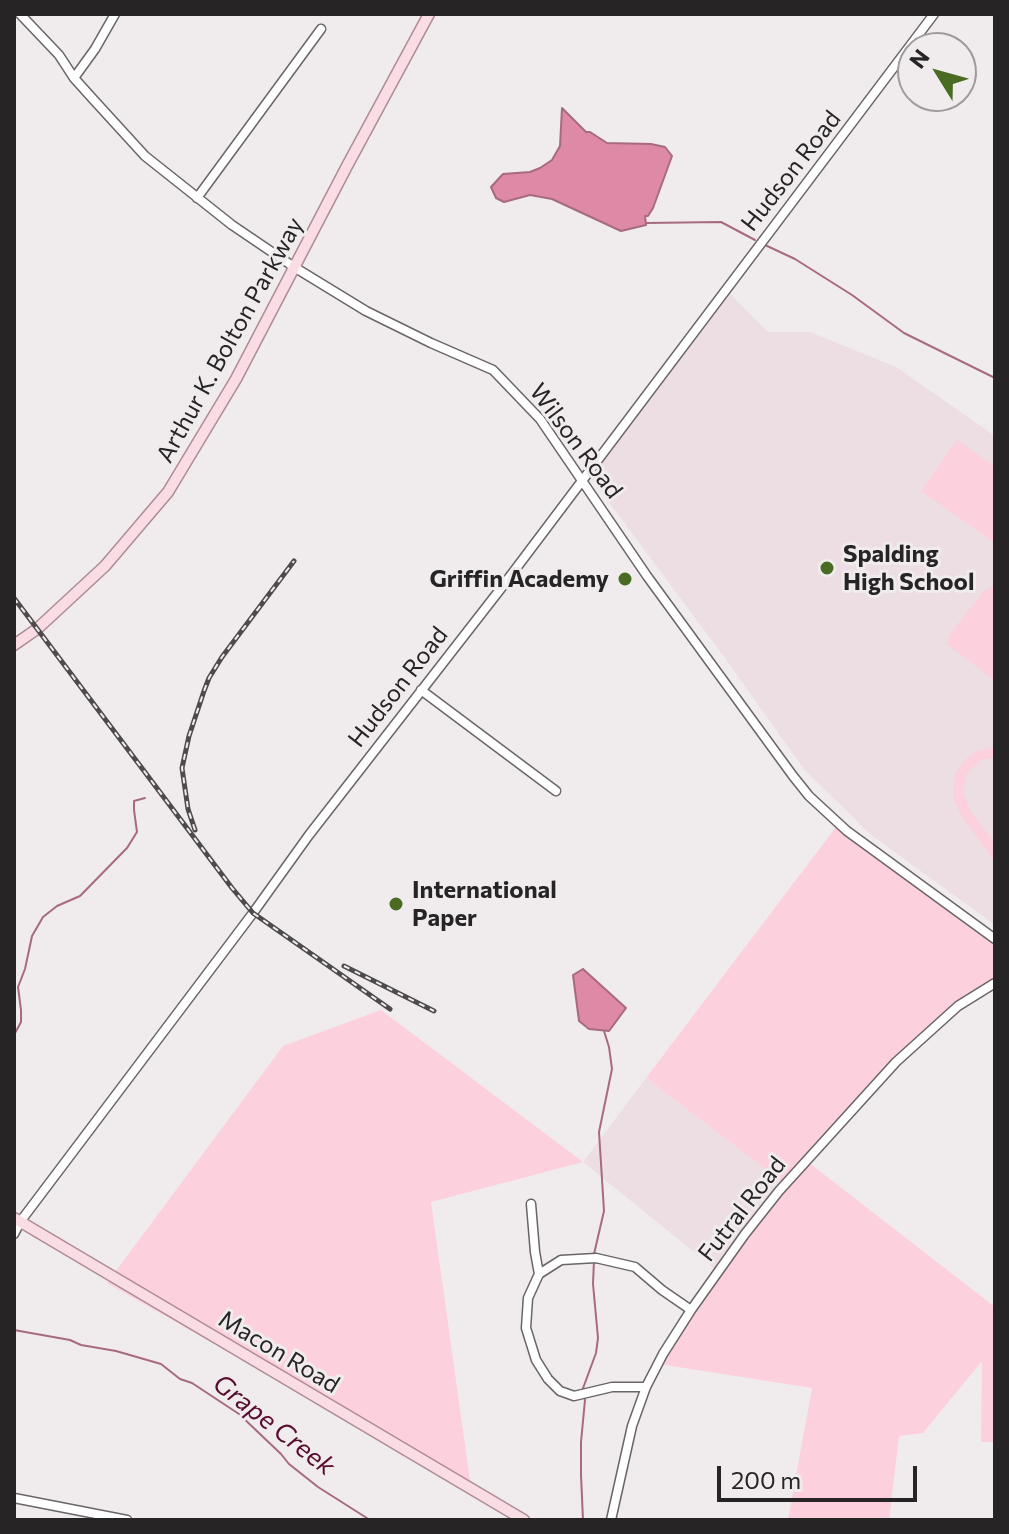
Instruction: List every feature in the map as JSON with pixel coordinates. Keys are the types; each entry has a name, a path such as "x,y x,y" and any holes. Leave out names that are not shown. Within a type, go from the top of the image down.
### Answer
{"main road":[{"name":"Arthur K. Bolton Parkway","path":"14,645 37,629 105,566 168,492 230,389 429,14"},
{"name":"Macon Road","path":"17,1220 524,1520"}],"street":[{"name":"Wilson Road","path":"20,14 145,156 232,225 366,311 493,370 532,409 647,576 809,796 847,831 995,939"},
{"path":"74,78 115,14"},
{"name":"Hudson Road","path":"14,1234 17,1220 934,14"},
{"path":"197,198 321,29"},
{"path":"421,690 556,791"},
{"name":"Futral Road","path":"611,1520 632,1426 646,1387 691,1310 745,1234 779,1191 896,1062 958,1006 995,983"},
{"path":"531,1204 539,1274"},
{"path":"646,1387 612,1387 574,1396 560,1391 548,1379 536,1360 526,1328 528,1298 539,1274 561,1260 596,1258 623,1264 635,1267 691,1310"},
{"path":"14,1498 127,1520"}],"shaded area":[{"path":"562,108 586,132 607,143 651,144 665,147 672,156 653,208 645,216 646,225 621,231 552,199 530,195 504,202 496,198 491,187 503,174 530,172 552,160 560,146"},
{"name":"Spalding High School","path":"730,294 768,332 810,332 896,367 995,436 995,925 870,834 804,769 591,478"},
{"path":"957,440 995,467 995,543 921,491"},
{"path":"995,585 995,681 947,644 950,634 983,592"},
{"path":"995,747 995,757 981,760 967,773 963,791 969,808 995,844 995,862 961,815 953,791 955,775 964,761 977,751"},
{"path":"839,823 995,942 995,980 950,1010 804,1159 995,1307 995,1442 981,1442 982,1361 923,1433 899,1436 889,1520 788,1520 812,1388 659,1364 720,1273 786,1185 646,1078"},
{"path":"583,969 626,1008 609,1031 589,1029 579,1021 573,975"},
{"path":"381,1010 583,1162 431,1202 472,1495 107,1283 283,1046"},
{"path":"646,1078 786,1185 720,1273 583,1162"}],"waterway":[{"path":"646,223 721,222 755,240"},
{"path":"765,245 795,259 852,295 904,333 995,378"},
{"path":"14,1035 21,1022 18,987 32,936 43,917 57,906 80,896 127,848 137,832 134,801 145,798"},
{"path":"594,1254 604,1211 599,1132 612,1069 604,1031"},
{"path":"582,1391 596,1353 598,1338 594,1260"},
{"name":"Grape Creek","path":"14,1330 70,1340 161,1364 239,1414 289,1464 318,1487 370,1520"},
{"path":"583,1520 581,1442 584,1396"}],"railway":[{"path":"195,830 188,809 182,768 204,691 222,657 294,561"},
{"path":"14,598 253,913 390,1009"},
{"path":"344,966 434,1011"}],"place":[{"name":"Spalding High School","path":"827,568"},
{"name":"Griffin Academy","path":"625,579"},
{"name":"International Paper","path":"396,904"}]}
